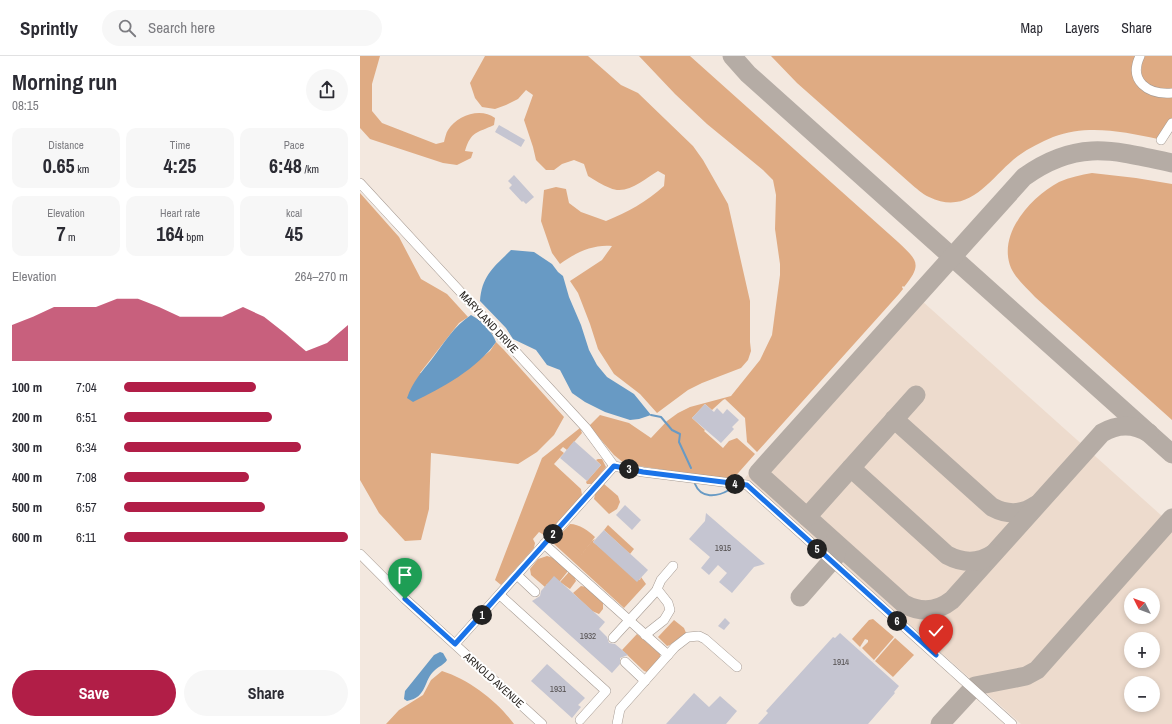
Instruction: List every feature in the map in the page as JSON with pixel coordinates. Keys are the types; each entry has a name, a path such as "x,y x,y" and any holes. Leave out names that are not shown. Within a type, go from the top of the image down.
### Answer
{"street":[{"path":"1140,56 1137,63 1137,72 1145,87 1157,93 1172,93"},
{"path":"1161,140 1172,123"},
{"name":"MARYLAND DRIVE","path":"360,183 586,428 614,466"},
{"path":"455,644 614,466 643,472 747,485 1012,724"},
{"path":"544,544 668,655"},
{"name":"ARNOLD AVENUE","path":"360,554 405,599 542,724"},
{"path":"613,638 657,590 661,580 673,566"},
{"path":"517,575 535,592"},
{"path":"646,635 664,620 670,610 668,603 657,590"},
{"path":"500,594 606,691 580,720"},
{"path":"617,724 620,709 674,647 688,637 699,636 705,639 737,667"},
{"path":"625,662 645,681"}],"shaded area":[{"path":"360,56 380,56 372,84 372,111 382,123 436,144 444,142 448,130 457,120 463,117 470,114 483,113 495,118 494,125 479,131 472,136 467,144 465,151 473,152 471,158 457,165 443,163 370,139 360,128"},
{"path":"485,56 588,56 621,85 638,93 693,146 703,160 728,204 750,301 751,351 748,360 741,368 688,390 657,413 640,394 614,374 598,349 578,293 570,281 602,260 612,246 598,246 584,250 560,264 552,253 541,221 544,190 556,187 566,189 569,203 581,212 606,221 622,214 657,192 664,186 665,175 658,171 635,186 623,190 616,190 588,176 584,164 574,160 562,164 554,170 546,170 536,160 524,120 533,95 526,90 518,99 495,109 482,107 475,98 470,83"},
{"path":"639,56 690,56 910,253 915,263 914,273 904,287 902,287 903,289 899,294 757,452 747,442 745,418 725,399 712,410 705,404 692,418 723,448 729,441 737,438 755,454 732,480 625,464 614,455 589,426 600,415 629,423 651,438 667,421 678,413 690,407 731,396 760,360 772,335 780,275 775,229 776,195 773,180 707,124 675,94"},
{"path":"771,56 1138,56 1137,79 1172,98 1172,120 1158,139 1106,130 1080,131 1053,137 1026,150 979,192 957,202 944,202 929,197 917,189 797,83"},
{"path":"1142,56 1172,56 1172,88 1168,90 1153,89 1141,77"},
{"path":"1092,173 1172,184 1172,420 1035,297 1019,280 1011,268 1008,255 1009,242 1019,218 1028,207 1038,197 1059,182 1071,177"},
{"path":"360,193 399,237 421,279 447,294 468,317 459,323 420,373 460,374 490,351 496,342 564,417 554,435 537,452 518,464 431,453 429,509 421,540 405,541 379,513 360,480"},
{"path":"912,292 1172,525 1172,724 1021,724 745,478"},
{"path":"580,428 582,433 567,450 563,447 560,450 564,453 554,464 581,489 582,495 548,533 544,535 539,532 533,539 535,543 534,548 501,585 495,580 542,458"},
{"path":"602,459 606,467 592,484 587,484 586,482 601,465 596,460"},
{"path":"604,484 618,496 620,502 617,509 609,514 594,499 595,494"},
{"path":"570,524 584,528 595,537 575,563 595,539 593,542 640,580 641,577 646,584 624,608 554,544 555,540"},
{"path":"608,525 634,549 630,554 604,530"},
{"path":"547,556 554,558 568,571 560,581 547,584 545,587 531,575 530,569 538,559"},
{"path":"569,572 574,576 576,581 570,589 560,582"},
{"path":"581,586 586,587 603,603 603,609 599,614 592,611 573,593"},
{"path":"873,619 894,637 874,660 862,648 868,640 865,639 860,647 852,639 869,620"},
{"path":"674,620 684,628 686,633 667,646 658,637"},
{"path":"637,634 660,654 660,658 647,672 644,671 622,650"},
{"path":"895,638 914,655 893,677 875,661"},
{"path":"442,671 463,680 482,692 500,707 514,724 386,724 399,710 423,695 431,680"}],"water":[{"path":"511,250 534,252 552,264 563,276 569,297 581,325 589,350 597,365 607,377 634,394 651,415 630,420 605,412 585,402 572,393 560,370 547,365 536,350 513,339 506,328 480,301 483,284 486,278 494,267"},
{"path":"471,315 486,326 496,342 479,361 436,391 413,402 407,398 418,377 445,341 459,324"},
{"path":"440,652 443,653 447,660 446,662 431,674 419,696 407,701 404,699 405,691 434,655"}],"building":[{"path":"499,125 525,140 521,147 495,132"},
{"path":"514,175 534,197 526,204 523,201 522,202 509,188 512,185 508,181"},
{"path":"705,404 714,412 717,408 723,414 727,409 739,420 732,427 734,429 721,443 692,418"},
{"path":"574,441 601,465 587,481 560,458"},
{"path":"625,505 641,520 632,530 616,515"},
{"path":"706,513 765,564 754,567 732,593 719,582 727,573 718,565 709,575 701,568 710,557 689,539 705,521"},
{"path":"604,530 648,570 637,582 593,542"},
{"path":"554,576 605,622 599,629 607,637 609,643 615,644 628,655 620,658 620,664 612,673 532,601 540,596 541,591"},
{"path":"725,618 730,623 724,630 718,626"},
{"path":"840,633 899,686 894,692 895,693 868,724 758,724 768,713 766,711 833,637 835,638"},
{"path":"547,664 585,698 578,705 581,707 572,718 531,681"},
{"path":"694,693 709,707 720,696 737,711 726,724 666,724"}],"waterway":[{"path":"651,415 661,417 672,430 680,434 679,442 691,468"},
{"path":"695,484 701,492 710,495 719,494 729,490"}],"taxiway":[{"path":"732,56 748,74 1172,454"},
{"path":"1149,433 1137,428 1126,426 1114,428 1102,433 952,600 941,607 929,610 917,609 904,604 758,473 1024,177 1043,165 1061,157 1079,152 1096,151 1131,154 1172,163"},
{"path":"807,517 916,395"},
{"path":"894,419 992,507 998,510 1014,513 1025,511 1036,505"},
{"path":"851,468 947,555 958,560 976,561 982,560 993,554"},
{"path":"940,724 975,686 1026,676 1037,670 1172,518"},
{"path":"800,597 835,557 837,549 834,542"}],"route":[{"path":"405,599 455,644 614,466 690,479 747,485 936,655"}]}
